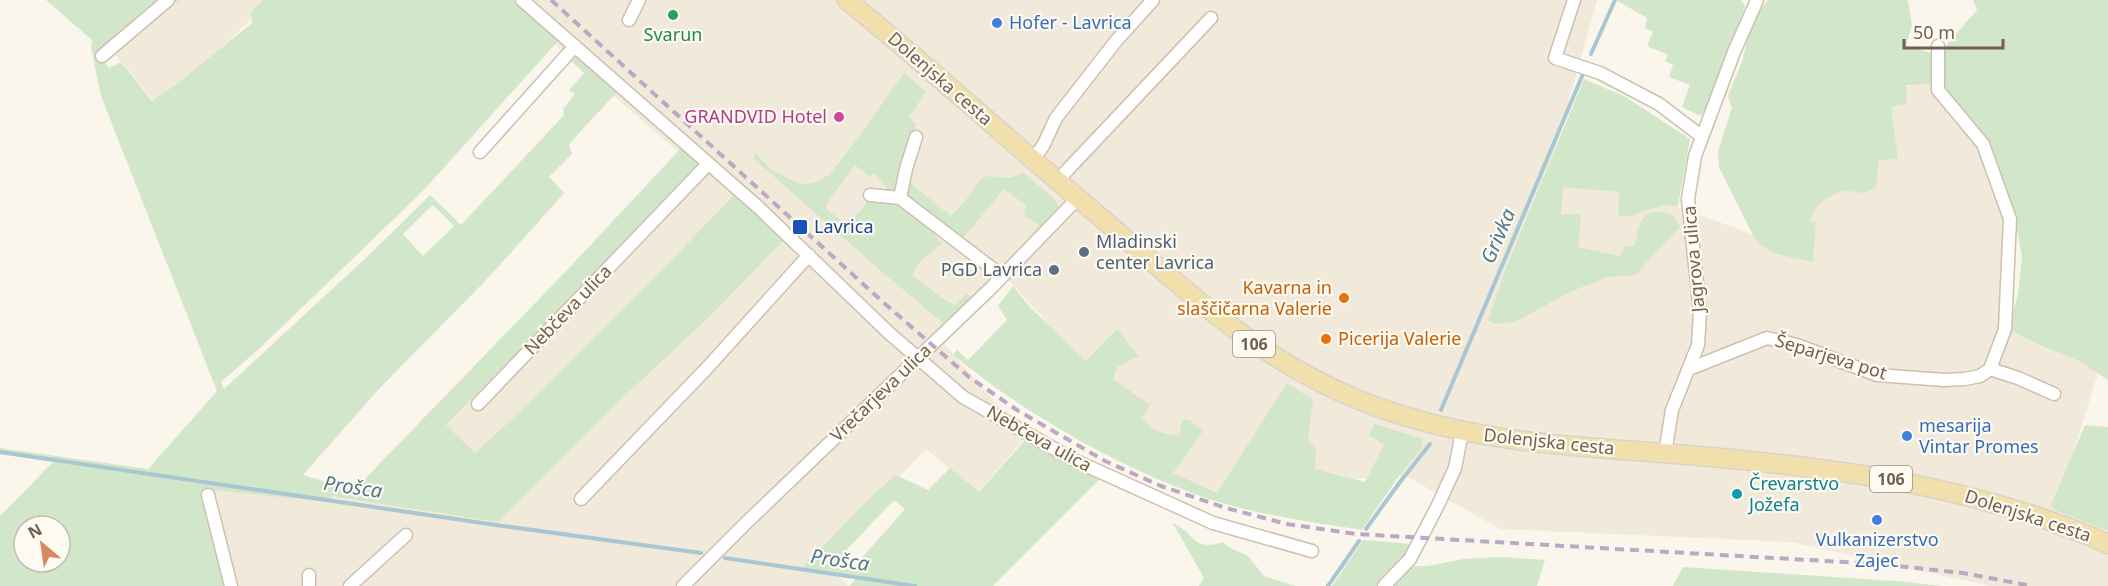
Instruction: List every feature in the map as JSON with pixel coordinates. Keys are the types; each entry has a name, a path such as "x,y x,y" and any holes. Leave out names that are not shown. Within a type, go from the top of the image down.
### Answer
{"main road":[{"name":"Dolenjska cesta","path":"847,0 1200,304 1284,363 1343,393 1387,411 1462,432 1537,443 1665,453 1885,478 1950,491 2042,518 2075,529 2108,544"}],"street":[{"path":"102,56 168,0"},
{"name":"Nebčeva ulica","path":"522,0 708,164 809,255 916,358 963,397 1074,460 1213,523 1312,551"},
{"path":"629,20 639,0"},
{"path":"1033,159 1043,146 1056,118 1116,41 1153,0"},
{"path":"1574,0 1555,58 1600,73 1659,104 1701,136"},
{"name":"Jagrova ulica","path":"1665,453 1672,410 1698,345 1700,312 1688,199 1695,156 1701,136 1757,0"},
{"path":"1057,181 1211,18"},
{"path":"480,152 575,46"},
{"path":"1938,46 1938,90 1983,144 2010,219 2005,329 1990,369 2018,378 2054,394"},
{"path":"900,198 916,137"},
{"name":"Nebčeva ulica","path":"478,404 708,164"},
{"path":"870,195 900,198 1002,276"},
{"name":"Vrečarjeva ulica","path":"683,586 1002,276 1078,198"},
{"path":"580,499 707,368 809,255"},
{"name":"Šeparjeva pot","path":"1689,369 1767,338 1797,345 1877,375 1944,380 1965,379 1980,376 1990,369"},
{"path":"1384,586 1410,559 1438,505 1455,468 1462,432"},
{"path":"208,495 231,586"},
{"path":"350,586 406,535"}],"shaded area":[{"path":"172,0 270,0 160,109 111,49"},
{"path":"503,0 1597,0 1552,161 1768,240 1921,73 1980,146 2007,215 2002,320 2099,369 2059,500 2108,527 2108,586 1990,586 1791,542 1500,529 1406,476 1339,480 1223,498 1169,476 1153,440 1008,279 944,344 1026,437 978,492 926,449 820,557 848,586 226,586 196,467 362,491 690,162"}],"green space":[{"path":"46,0 179,0 104,61 109,68 121,62 152,101 177,84 252,23 251,13 263,0 515,0 556,35 557,42 422,192 261,347 221,382 224,389 369,255 430,195 461,225 564,115 563,109 575,94 569,90 584,73 569,59 576,52 619,90 569,144 572,154 549,177 564,193 488,278 377,391 303,475 354,490 571,266 682,147 701,165 446,425 475,453 659,273 735,194 786,238 707,319 618,402 498,522 331,496 330,502 204,489 211,529 227,586 0,586 0,516 53,462 0,454 0,448 148,469 217,391 101,96 91,47 92,40","holes":["433,205 454,226 423,256 403,234"]},
{"path":"1616,0 1741,0 1745,6 1715,90 1707,108 1700,116 1682,107 1690,85 1669,77 1673,65 1665,61 1668,55 1647,46 1653,32 1645,28 1647,18"},
{"path":"1768,0 1908,0 1912,26 1906,46 1931,53 1933,84 1907,85 1906,104 1891,107 1898,159 1879,160 1876,186 1866,193 1848,191 1834,194 1818,205 1814,211 1810,222 1816,222 1813,262 1775,253 1755,239 1719,167 1718,151 1732,108 1728,96 1758,13"},
{"path":"1973,0 2108,0 2108,380 2079,361 2008,329 2018,294 2022,257 2017,230 2006,192 1952,102 1944,82 1941,51 1977,10"},
{"path":"904,73 926,92 909,117 916,124 894,189 890,192 875,174 869,176 855,165 827,203 826,209 848,226 867,202 897,204 925,224 942,244 921,260 912,275 955,305 966,294 971,297 943,323 753,158 756,154 773,171 799,184 813,183 829,175"},
{"path":"1584,79 1624,96 1690,139 1678,206 1664,205 1632,216 1618,216 1619,192 1563,187 1561,214 1581,214 1578,247 1619,256 1625,246 1635,246 1641,222 1644,217 1655,212 1673,215 1680,227 1635,275 1607,277 1570,292 1515,322 1494,324 1488,320 1504,273"},
{"path":"1024,173 1056,201 1058,207 1041,227 1023,214 1027,206 1004,189 964,237 957,239 908,201 904,185 906,177 951,216 981,179 988,176 1009,178"},
{"path":"1013,286 1030,307 1086,361 1117,329 1139,356 1117,367 1113,379 1150,405 1142,417 1154,429 1162,433 1179,435 1182,420 1189,420 1203,431 1173,473 1217,493 1287,383 1313,400 1308,440 1316,448 1315,469 1365,482 1384,445 1369,435 1375,424 1423,439 1421,449 1396,480 1362,530 1236,507 1164,482 1100,452 1039,417 953,355 957,350 968,360 1007,320 998,306"},
{"path":"2085,425 2108,427 2108,531 2055,510 2051,505"},
{"path":"1026,439 1100,479 993,586 850,586 856,578 799,571 875,493 896,475 928,490 950,468 979,492","holes":["894,500 905,509 851,570 835,562"]},
{"path":"1173,523 1199,543 1205,545 1223,542 1230,548 1247,555 1264,576 1296,586 1199,586 1204,578"},
{"path":"1363,540 1412,544 1376,586 1332,586"},
{"path":"1501,557 1545,560 1537,586 1391,586 1411,566"},
{"path":"1683,567 1895,581 1942,586 1673,586"}],"waterway":[{"name":"Grivka","path":"1591,54 1615,0"},
{"name":"Grivka","path":"1441,410 1583,74"},
{"name":"Grivka","path":"1366,529 1430,444"},
{"name":"Prošca","path":"0,452 701,553"},
{"name":"Grivka","path":"1328,586 1359,541"},
{"name":"Prošca","path":"725,558 915,586"}],"railway":[{"path":"551,0 884,303 969,377 1017,410 1105,461 1161,486 1226,508 1287,524 1356,534 1878,564 1963,573 2032,586"}],"place":[{"name":"Svarun","path":"673,15"},
{"name":"Hofer - Lavrica","path":"997,23"},
{"name":"GRANDVID Hotel","path":"839,117"},
{"name":"Lavrica","path":"800,227"},
{"name":"Mladinski center Lavrica","path":"1084,252"},
{"name":"PGD Lavrica","path":"1054,270"},
{"name":"Kavarna in slaščičarna Valerie","path":"1344,298"},
{"name":"Picerija Valerie","path":"1326,339"},
{"name":"mesarija Vintar Promes","path":"1907,436"},
{"name":"Črevarstvo Jožefa","path":"1737,494"},
{"name":"Vulkanizerstvo Zajec","path":"1877,520"}]}
